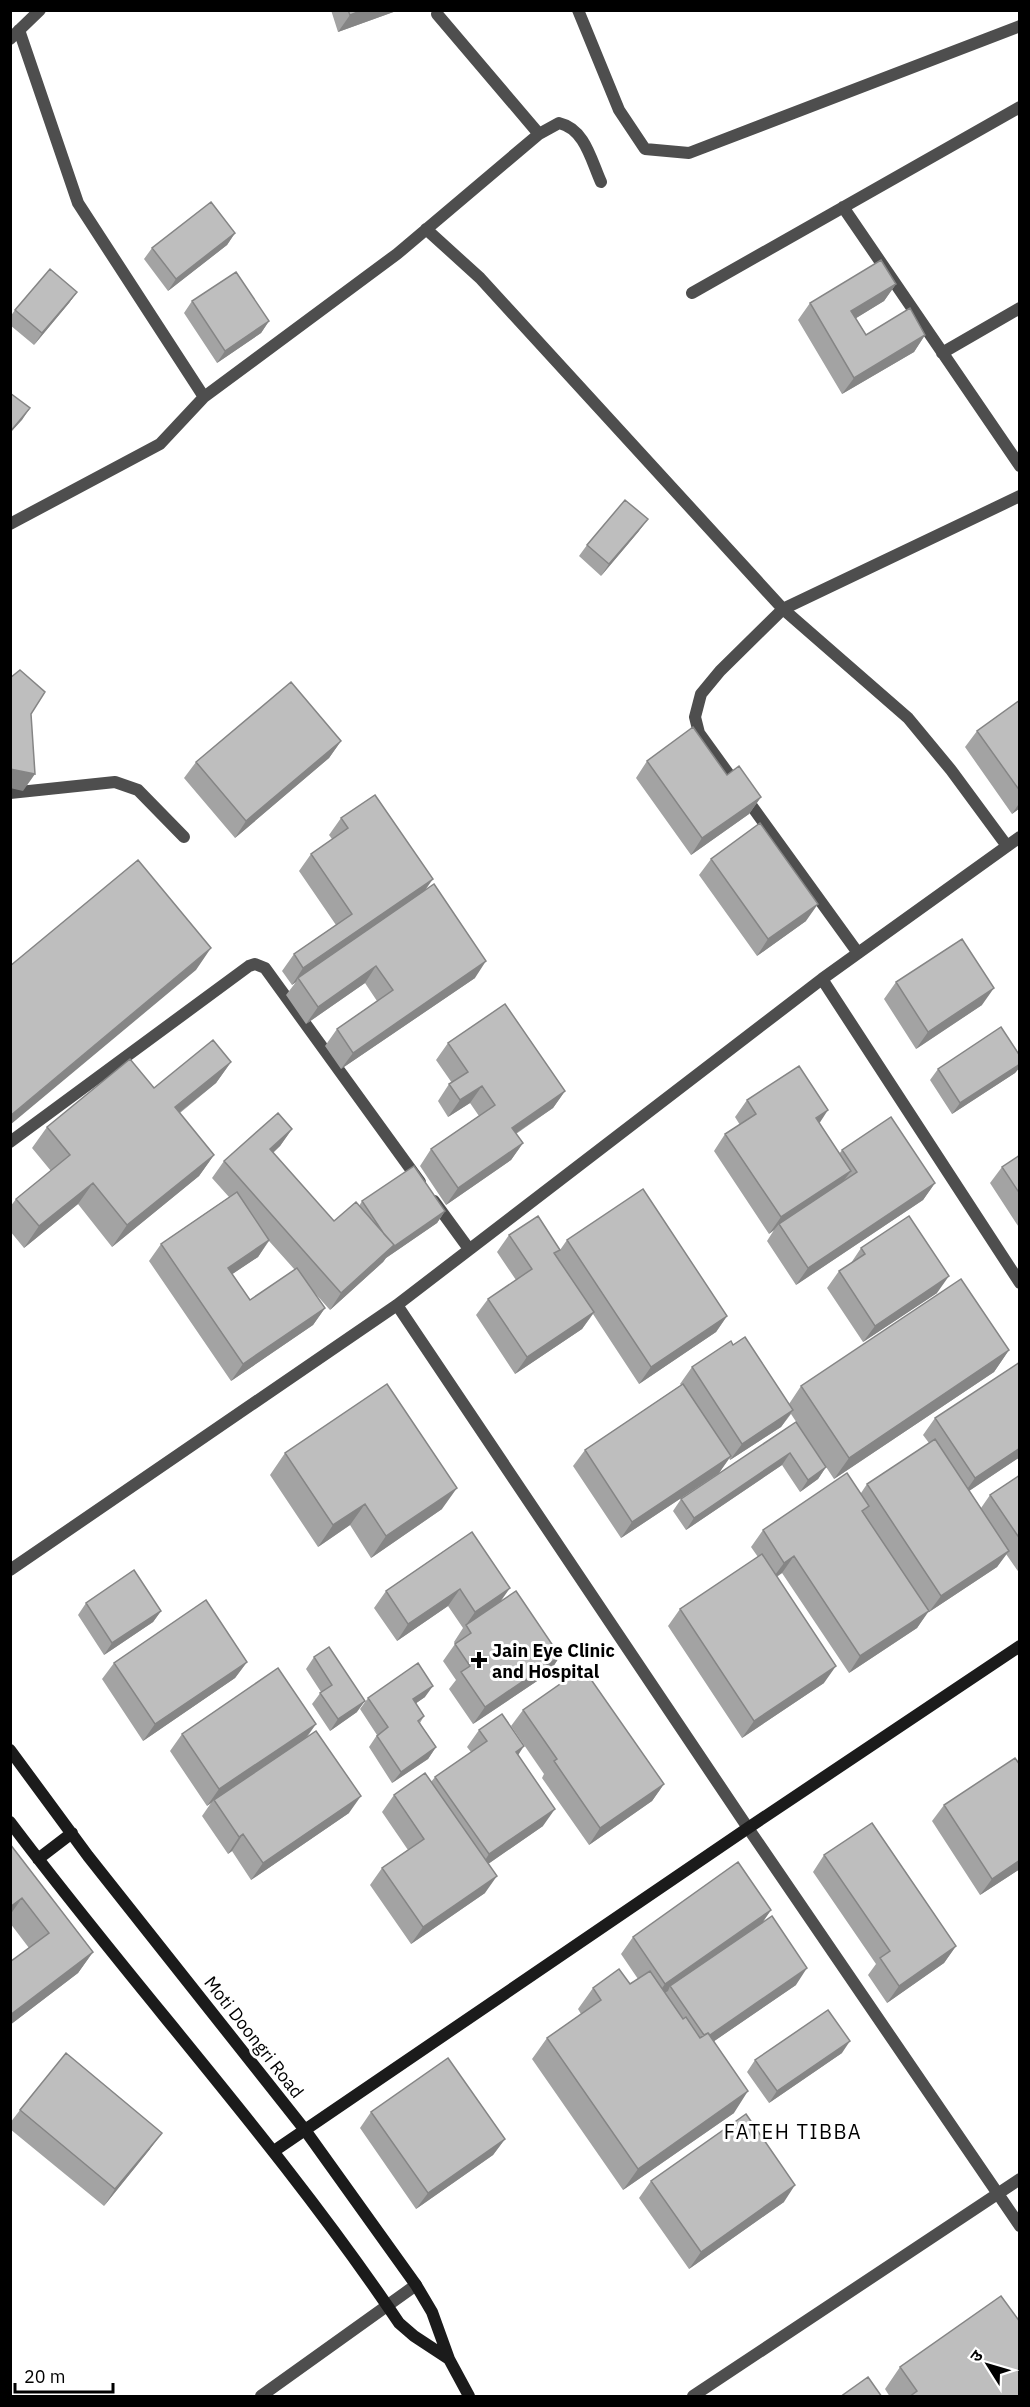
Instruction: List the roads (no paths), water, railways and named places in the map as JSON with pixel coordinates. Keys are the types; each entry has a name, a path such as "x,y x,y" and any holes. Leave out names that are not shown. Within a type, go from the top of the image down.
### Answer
{"street":[{"path":"40,10 15,34 78,203 204,397"},
{"path":"578,10 619,110 645,149 689,153 1020,26"},
{"path":"437,14 539,134"},
{"path":"692,293 1020,107"},
{"path":"10,524 160,444 204,397 397,254 539,134 559,123 570,126 580,134 601,182"},
{"path":"843,207 1020,466"},
{"path":"426,229 480,278 783,609 908,718 951,770 1007,846"},
{"path":"942,352 1020,308"},
{"path":"858,953 699,734 695,717 701,694 720,670 783,609 1020,496"},
{"path":"10,793 115,782 138,790 184,837"},
{"path":"10,1570 396,1305 822,979 1020,837"},
{"path":"10,1142 249,966 260,965 265,968 469,1249"},
{"path":"822,979 1020,1282"},
{"path":"396,1305 748,1828 1020,2226"},
{"path":"274,2151 1020,1646"},
{"name":"Moti Doongri Road","path":"10,1750 72,1833 305,2130 416,2284 432,2312 449,2359 469,2397"},
{"name":"Moti Doongri Road","path":"10,1822 65,1896 274,2151 399,2323 449,2359"},
{"path":"38,1859 72,1833"},
{"path":"693,2397 1020,2179"},
{"path":"261,2397 416,2284"}],"place":[{"name":"Jain Eye Clinic and Hospital","path":"479,1660"}],"district":[{"name":"FATEH TIBBA","path":"793,2131"}]}
